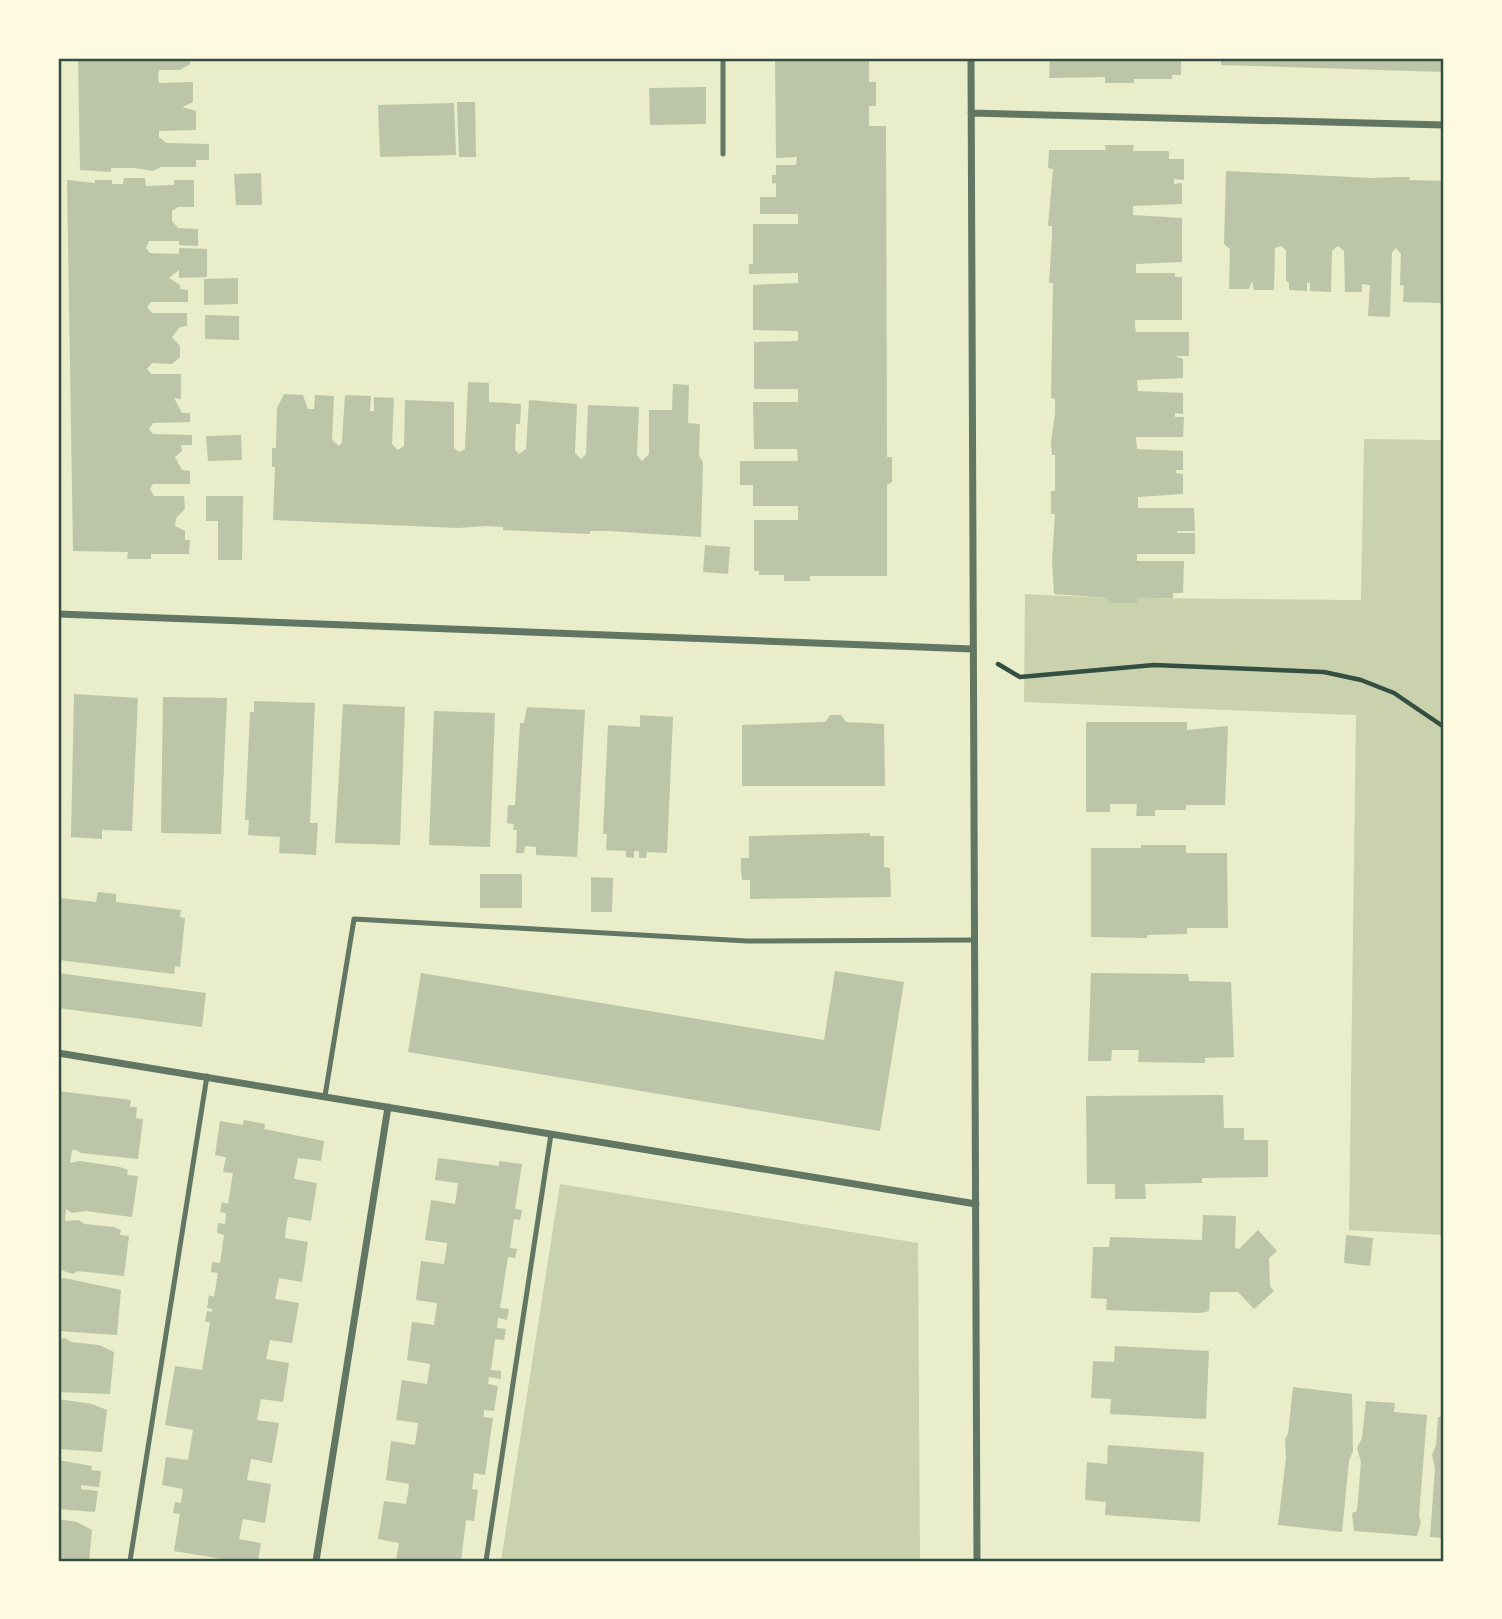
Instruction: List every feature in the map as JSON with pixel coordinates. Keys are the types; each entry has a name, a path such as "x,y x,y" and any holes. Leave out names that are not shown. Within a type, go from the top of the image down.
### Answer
{"street":[{"path":"971,58 977,1561"},
{"path":"971,113 1444,125"},
{"path":"58,614 973,649"},
{"path":"58,1053 975,1204"},
{"path":"316,1561 388,1107"}],"lane":[{"path":"723,58 723,154"},
{"path":"325,1096 354,919 747,941 973,940"},
{"path":"130,1561 208,1076"},
{"path":"486,1561 551,1134"}],"path":[{"path":"973,649 1020,677 1154,665 1267,667 1324,672 1361,680 1394,693 1444,727"}],"green space":[{"path":"1364,439 1444,440 1444,1235 1349,1230 1356,715 1024,702 1025,594 1108,598 1109,603 1136,603 1137,598 1361,600"},
{"path":"560,1184 918,1243 920,1561 501,1561"}],"building":[{"path":"78,58 190,58 190,64 180,70 159,70 158,77 159,83 193,82 193,102 182,107 196,111 196,130 159,131 159,137 166,143 209,144 209,160 196,160 196,167 161,167 153,171 135,168 111,168 111,172 80,170"},
{"path":"775,58 869,58 869,82 876,82 876,106 869,106 869,126 886,126 887,457 892,457 892,482 887,485 887,576 810,576 810,581 784,581 784,575 759,575 759,571 754,571 754,520 798,520 798,506 753,506 753,485 740,485 740,461 798,461 797,449 754,449 753,402 798,402 798,389 754,389 754,342 798,341 798,331 753,330 753,285 798,283 798,273 749,274 749,264 753,264 753,224 798,224 798,214 760,214 760,197 776,197 776,183 772,184 772,175 776,175 776,165 796,165 797,157 776,158"},
{"path":"1050,58 1181,58 1181,75 1172,75 1172,79 1134,79 1134,83 1105,83 1105,77 1049,78"},
{"path":"1221,58 1444,58 1444,72 1221,65"},
{"path":"706,87 706,124 650,125 649,88"},
{"path":"457,102 475,102 476,157 459,157"},
{"path":"454,103 456,155 380,157 378,105"},
{"path":"1105,145 1134,145 1133,151 1169,151 1169,159 1184,159 1184,180 1174,179 1174,184 1182,183 1182,204 1133,206 1133,215 1182,218 1182,262 1136,264 1136,273 1175,273 1175,277 1182,277 1182,320 1135,320 1135,326 1136,332 1189,332 1189,356 1175,356 1183,359 1183,378 1137,380 1138,391 1183,393 1183,414 1175,413 1175,417 1184,417 1183,437 1136,437 1137,449 1183,451 1183,470 1176,470 1176,473 1183,474 1183,494 1138,497 1138,508 1194,508 1195,531 1177,533 1195,533 1195,554 1137,554 1137,561 1184,561 1183,593 1173,593 1173,598 1137,598 1137,603 1108,603 1108,598 1054,594 1052,561 1055,514 1051,514 1051,491 1055,491 1055,455 1052,455 1051,442 1055,399 1051,398 1053,283 1049,283 1052,226 1048,226 1053,169 1048,168 1049,150 1106,150"},
{"path":"1226,171 1371,178 1410,177 1409,180 1444,181 1444,303 1403,302 1404,286 1400,285 1401,254 1396,248 1392,252 1390,317 1368,316 1370,285 1362,284 1362,292 1345,292 1344,251 1338,246 1332,251 1331,292 1310,291 1310,283 1307,283 1307,291 1289,290 1289,282 1286,281 1286,250 1281,246 1275,248 1274,290 1254,290 1252,281 1249,289 1229,289 1230,249 1224,244"},
{"path":"261,173 262,205 236,205 234,174"},
{"path":"124,178 145,178 146,186 174,185 174,180 194,180 194,207 178,207 172,211 172,221 178,228 198,229 198,246 179,245 179,241 149,241 146,248 150,253 179,254 179,248 207,249 207,277 179,278 179,270 169,278 180,285 180,289 188,290 188,302 151,302 147,307 152,313 187,313 187,326 180,327 172,337 180,346 180,357 172,364 152,363 147,369 151,374 181,374 181,399 174,398 182,413 190,413 190,422 153,423 149,429 153,434 192,435 192,445 181,445 182,451 175,457 182,470 190,471 190,484 153,484 150,489 154,496 184,496 185,509 176,518 175,526 185,531 185,540 190,540 189,554 151,554 151,559 127,559 128,552 73,551 67,180 95,183 95,180 112,180 112,184 123,184"},
{"path":"238,278 238,304 204,305 204,279"},
{"path":"205,315 239,316 239,340 205,339"},
{"path":"468,382 489,383 489,402 521,404 520,424 516,424 515,450 519,454 526,449 529,400 577,404 575,453 581,459 586,454 588,405 639,407 637,455 642,461 649,454 649,410 672,410 673,384 689,385 688,423 700,424 699,456 703,462 701,537 609,531 590,531 590,534 503,530 503,527 487,526 457,528 273,520 275,467 272,467 272,448 276,448 277,408 284,394 303,395 308,409 314,409 315,395 334,396 332,440 339,446 342,442 345,395 371,396 370,411 374,411 374,397 394,398 392,444 398,450 404,446 405,400 454,402 454,448 459,452 465,449"},
{"path":"241,435 242,460 208,461 206,436"},
{"path":"206,496 243,496 242,560 218,560 218,521 206,521"},
{"path":"705,545 730,547 728,574 703,572"},
{"path":"74,694 138,698 132,831 102,830 102,839 71,837"},
{"path":"163,697 227,698 221,834 161,833"},
{"path":"254,701 315,703 310,823 318,823 316,855 279,853 280,837 248,835 249,820 245,820 250,712 254,712"},
{"path":"343,704 405,707 400,845 335,843"},
{"path":"527,707 585,710 577,857 536,855 536,847 525,846 524,853 516,853 517,830 513,830 514,824 507,823 508,805 515,805 520,723 524,723"},
{"path":"434,711 495,713 490,847 429,845"},
{"path":"640,715 673,717 667,853 647,852 646,858 639,858 639,851 634,851 634,858 626,857 626,851 606,850 607,834 603,834 608,725 640,727"},
{"path":"830,715 841,715 846,722 884,724 885,786 742,786 742,725 825,722"},
{"path":"1086,722 1187,722 1187,730 1228,726 1225,805 1186,805 1186,810 1155,810 1155,816 1136,816 1137,804 1110,804 1110,812 1086,812"},
{"path":"870,833 870,836 884,836 884,867 890,868 891,897 750,899 750,880 742,880 741,870 741,858 749,858 749,836"},
{"path":"1141,845 1186,845 1186,853 1227,853 1228,928 1187,928 1187,934 1147,935 1147,938 1091,937 1091,848 1141,848"},
{"path":"480,874 522,874 522,908 480,908"},
{"path":"591,877 613,878 612,912 591,912"},
{"path":"98,892 116,894 116,902 181,910 180,917 185,918 180,967 175,966 174,974 58,960 60,898 96,902"},
{"path":"835,971 904,982 880,1131 408,1052 421,973 824,1040"},
{"path":"58,973 206,993 202,1027 58,1008"},
{"path":"1091,973 1188,974 1189,981 1231,982 1234,1057 1205,1058 1205,1063 1138,1062 1139,1050 1112,1050 1111,1061 1088,1061"},
{"path":"58,1091 131,1100 130,1107 137,1107 136,1118 143,1119 138,1159 72,1150 70,1163 80,1161 120,1167 128,1170 127,1175 138,1176 132,1217 86,1211 72,1213 66,1209 65,1221 79,1220 84,1224 114,1227 121,1230 120,1235 129,1236 124,1276 78,1271 73,1274 58,1269"},
{"path":"1223,1095 1224,1128 1244,1128 1244,1140 1268,1140 1268,1177 1202,1178 1202,1183 1145,1184 1146,1199 1115,1199 1115,1184 1087,1184 1086,1096"},
{"path":"244,1120 265,1124 264,1129 324,1141 321,1161 298,1158 294,1179 317,1183 311,1221 288,1217 286,1227 285,1238 308,1242 302,1282 279,1278 275,1299 299,1303 292,1343 270,1340 266,1359 289,1363 283,1402 261,1399 257,1420 279,1423 272,1463 251,1459 247,1480 271,1484 265,1523 243,1519 239,1539 261,1543 258,1561 234,1561 174,1551 180,1514 173,1513 175,1502 181,1503 183,1489 162,1485 166,1457 188,1460 193,1430 165,1425 175,1366 202,1370 210,1322 205,1322 207,1311 212,1312 212,1309 207,1308 209,1295 214,1297 218,1273 211,1272 212,1262 220,1263 224,1235 217,1233 218,1223 225,1224 226,1213 220,1212 222,1202 228,1204 233,1173 223,1172 226,1157 215,1155 220,1121 243,1125"},
{"path":"438,1158 499,1166 499,1161 522,1164 515,1209 522,1210 520,1220 514,1219 510,1248 517,1249 515,1258 508,1257 500,1308 509,1309 507,1320 498,1318 497,1328 506,1329 504,1340 495,1339 491,1370 501,1371 501,1379 489,1377 488,1384 498,1386 494,1411 484,1410 483,1417 493,1418 485,1475 474,1473 472,1489 478,1490 474,1521 466,1520 461,1561 396,1561 399,1543 378,1539 384,1501 406,1504 408,1493 409,1484 386,1480 391,1441 415,1445 418,1423 396,1420 402,1380 427,1384 430,1364 407,1360 412,1322 434,1325 437,1303 416,1300 421,1261 444,1264 446,1252 447,1243 425,1240 431,1200 455,1204 458,1183 435,1180"},
{"path":"1203,1215 1236,1216 1235,1248 1239,1249 1258,1230 1277,1251 1269,1258 1270,1286 1274,1291 1254,1309 1238,1292 1210,1292 1209,1311 1200,1313 1106,1310 1107,1299 1091,1298 1093,1247 1109,1247 1110,1237 1202,1240"},
{"path":"1346,1235 1373,1238 1370,1266 1344,1263"},
{"path":"64,1278 121,1290 117,1335 58,1331 58,1280"},
{"path":"65,1338 71,1342 99,1345 114,1352 110,1394 58,1392 58,1339"},
{"path":"1115,1346 1209,1351 1206,1419 1110,1414 1111,1399 1091,1398 1093,1361 1114,1362"},
{"path":"1293,1387 1352,1394 1353,1451 1349,1461 1342,1532 1278,1525 1286,1458 1285,1439 1288,1434"},
{"path":"58,1399 92,1404 107,1410 102,1452 58,1449"},
{"path":"1366,1401 1395,1403 1394,1412 1427,1415 1419,1516 1421,1522 1417,1536 1354,1531 1352,1513 1357,1511 1361,1462 1357,1448 1362,1438"},
{"path":"1442,1403 1444,1538 1430,1537 1435,1468 1432,1455"},
{"path":"1108,1445 1204,1452 1200,1522 1105,1515 1106,1502 1085,1500 1087,1462 1107,1464"},
{"path":"58,1460 92,1466 91,1470 101,1471 99,1487 81,1485 81,1489 98,1491 95,1512 58,1509"},
{"path":"58,1519 77,1522 92,1530 89,1561 58,1561"}]}
